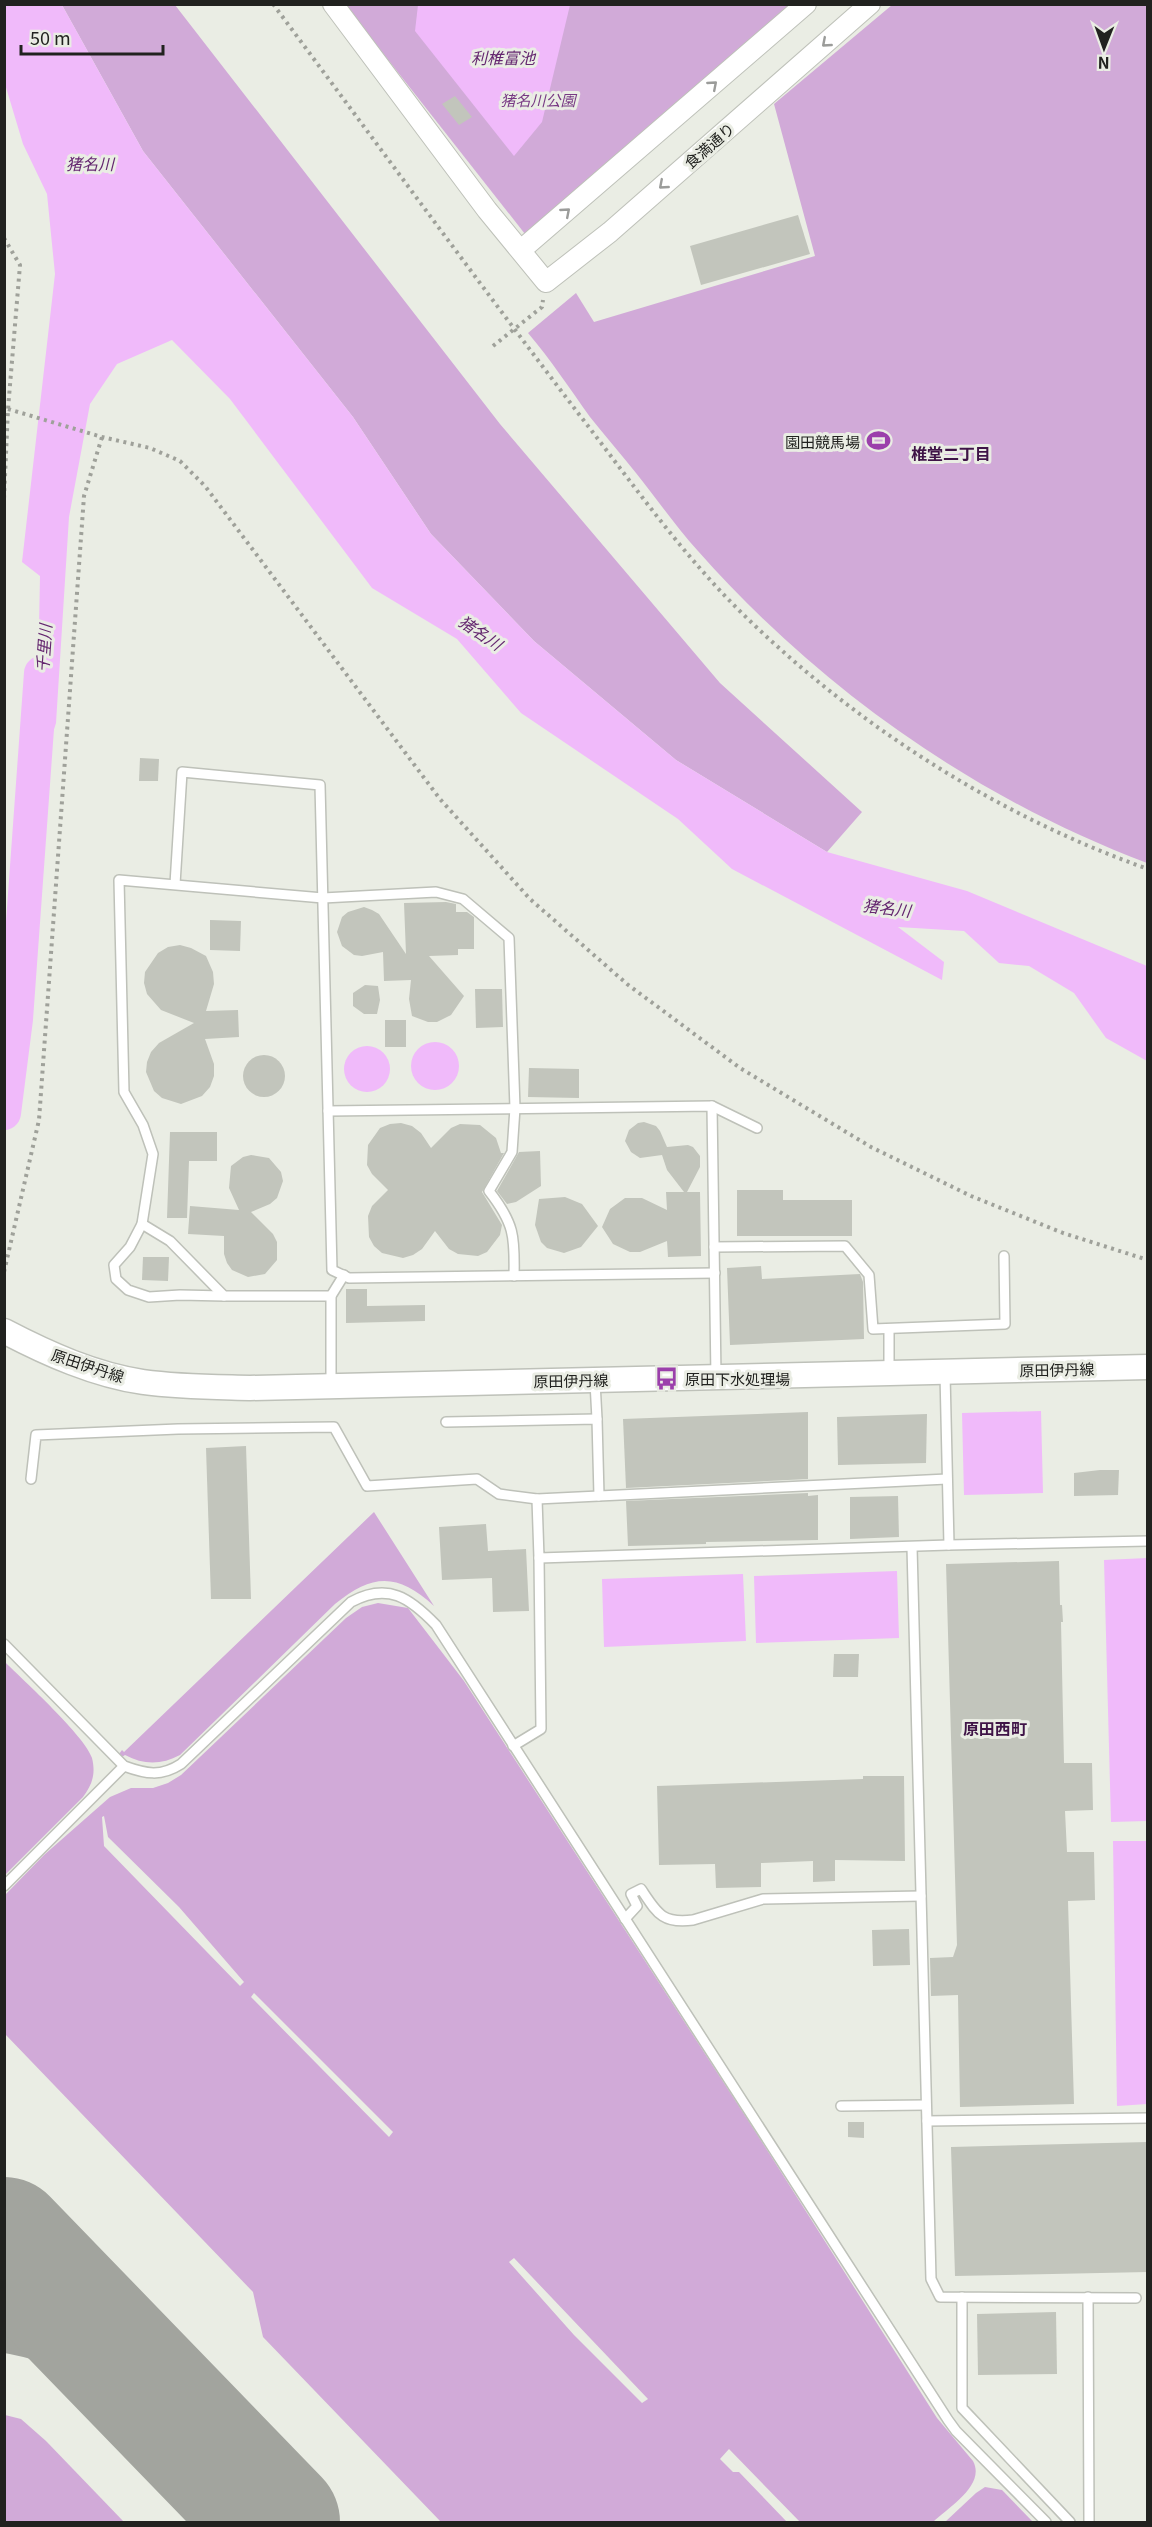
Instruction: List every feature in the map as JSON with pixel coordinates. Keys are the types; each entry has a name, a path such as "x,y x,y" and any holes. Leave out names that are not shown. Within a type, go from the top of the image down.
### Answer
{"street":[{"path":"333,4 487,210 521,250 806,4"},
{"name":"食満通り","path":"521,250 546,282 610,232 870,4"},
{"name":"原田伊丹線","path":"4,1331 39,1349 88,1369 142,1382 250,1388 1148,1367"}],"lane":[{"path":"175,884 182,772 320,785 332,1270 349,1278 715,1274"},
{"path":"331,1296 180,1295 149,1297 128,1290 116,1279 114,1265 130,1248 142,1224 153,1154 143,1125 124,1092 119,880 323,898 436,892 463,899 509,938 515,1108 512,1152 489,1191 501,1206 512,1228 515,1245 514,1276"},
{"path":"328,1111 712,1106 757,1128"},
{"path":"712,1106 716,1377"},
{"path":"142,1224 170,1241 224,1296"},
{"path":"714,1247 845,1245 869,1275 873,1329 1005,1324 1004,1256"},
{"path":"331,1385 331,1296 344,1275"},
{"path":"889,1329 889,1373"},
{"path":"945,1372 949,1545"},
{"path":"595,1379 599,1496"},
{"path":"446,1422 597,1419"},
{"path":"32,1479 36,1436 178,1429 334,1427 366,1486 477,1479 499,1494 537,1499 947,1479"},
{"path":"513,1746 541,1729 537,1499"},
{"path":"538,1558 1148,1541"},
{"path":"912,1547 931,2279 940,2297 1136,2298"},
{"path":"4,1644 124,1766 138,1771 167,1773 181,1764 351,1602 364,1595 389,1593 404,1598 418,1607 436,1625 948,2420 1046,2523"},
{"path":"4,1886 124,1766"},
{"path":"625,1919 638,1906 632,1894 641,1889 659,1915 670,1921 693,1920 763,1899 921,1896"},
{"path":"841,2106 926,2105"},
{"path":"927,2121 1148,2118"},
{"path":"962,2297 962,2408 1070,2523"},
{"path":"1088,2297 1089,2523"}],"path":[{"path":"273,4 514,328 682,547 749,620 813,678 877,726 940,768 1027,818 1101,853 1148,869"},
{"path":"4,238 20,265 8,409 4,499"},
{"path":"493,346 542,307"},
{"path":"8,409 102,437 150,448 180,461 205,486 440,799 530,899 627,984 740,1068 871,1147 971,1196 1063,1233 1148,1260"},
{"path":"4,1272 39,1120 84,496 102,437"}],"green space":[{"path":"62,5 175,5 500,424 720,683 862,812 827,852 676,760 534,641 431,534 353,417 143,151"},
{"name":"猪名川公園","path":"345,5 791,5 525,234"},
{"name":"園田競馬場","path":"892,5 1147,5 1147,863 1083,837 1021,806 962,772 904,734 848,693 795,649 745,601 690,542 590,417 528,333 576,293 594,322 815,256 774,104"},
{"path":"374,1512 434,1606 409,1587 397,1583 374,1582 361,1587 335,1604 180,1755 166,1761 146,1762 125,1755 122,1757 119,1754 122,1750 124,1752"},
{"path":"378,1603 408,1608 464,1681 755,2131 937,2418 973,2461 976,2470 970,2487 933,2522 800,2522 729,2449 720,2459 733,2472 739,2472 787,2522 441,2522 263,2337 253,2292 5,2034 5,1895 44,1855 110,1797 131,1788 153,1788 181,1775 346,1618 362,1607","holes":["104,1816 108,1837 179,1907 244,1982 240,1986 104,1846 102,1817","254,1993 393,2132 389,2137 251,1997","514,2258 648,2399 642,2403 574,2335 509,2262"]},
{"path":"5,1662 78,1736 92,1758 94,1769 91,1784 83,1797 5,1875"},
{"path":"5,2415 21,2419 46,2441 124,2522 5,2522"},
{"path":"985,2487 1002,2490 1033,2522 945,2522"}],"water":[{"name":"猪名川","path":"4,5 62,5 143,151 353,417 431,534 534,641 676,760 827,852 967,891 1147,966 1147,1061 1106,1038 1074,993 1029,966 999,963 964,931 898,927 944,962 942,980 732,869 678,819 521,713 457,639 372,588 230,399 172,340 117,364 90,404 69,517 56,723 36,786 40,576 22,562 55,274 47,194 23,144 5,84"},
{"name":"利椎富池","path":"418,5 570,5 542,122 514,156 415,31"},
{"path":"430,1042 440,1042 455,1052 459,1066 458,1075 449,1086 440,1090 430,1090 415,1080 411,1071 411,1061 421,1046"},
{"path":"367,1046 383,1053 390,1069 383,1085 367,1092 351,1085 344,1069 351,1053"},
{"path":"1041,1411 1043,1493 964,1495 962,1413"},
{"path":"1147,1558 1147,1821 1111,1822 1104,1560"},
{"path":"897,1571 899,1638 756,1643 754,1576"},
{"path":"743,1574 746,1641 604,1647 602,1579"},
{"path":"1113,1841 1147,1841 1147,2104 1117,2106"}],"building":[{"path":"455,96 472,117 459,125 442,104"},
{"path":"798,215 810,254 701,285 690,246"},
{"path":"140,758 159,759 158,781 139,781"},
{"path":"446,902 456,904 456,912 467,912 474,917 474,949 458,949 458,955 429,956 464,996 451,1015 437,1022 428,1022 412,1016 409,999 411,980 384,981 383,952 362,956 354,955 342,946 337,932 342,917 348,912 364,907 379,914 406,954 404,903"},
{"path":"210,920 241,921 240,951 210,950"},
{"path":"180,945 206,956 213,972 214,984 206,1011 238,1010 239,1037 205,1039 214,1064 214,1076 210,1087 202,1096 181,1104 162,1098 154,1091 146,1072 147,1062 151,1052 159,1043 194,1023 161,1010 147,994 144,983 145,972 158,953 168,947"},
{"path":"365,985 378,986 380,1000 377,1014 364,1014 353,1006 353,993"},
{"path":"475,989 502,989 503,1027 476,1028"},
{"path":"385,1020 406,1020 406,1047 385,1047"},
{"path":"264,1055 279,1061 285,1076 279,1091 264,1097 249,1091 243,1076 249,1061"},
{"path":"529,1068 579,1069 579,1098 528,1097"},
{"path":"644,1122 656,1126 667,1147 688,1145 693,1147 700,1156 700,1167 687,1192 700,1192 701,1256 668,1257 667,1241 640,1252 630,1252 613,1244 602,1227 610,1209 625,1198 642,1198 667,1210 666,1192 684,1192 667,1170 662,1155 640,1158 631,1152 625,1141 629,1130 638,1123"},
{"path":"401,1123 412,1126 421,1133 431,1148 451,1128 460,1124 480,1125 496,1138 501,1153 504,1153 482,1192 502,1225 500,1235 487,1252 478,1256 458,1254 449,1249 435,1231 422,1249 403,1258 382,1253 374,1246 369,1237 368,1216 372,1206 388,1190 372,1174 367,1165 368,1145 380,1128"},
{"path":"170,1132 217,1132 217,1161 189,1161 187,1218 167,1218"},
{"path":"540,1151 541,1186 516,1202 507,1204 497,1191 519,1152"},
{"path":"251,1155 269,1158 281,1172 283,1181 277,1198 270,1204 251,1212 273,1234 277,1242 277,1260 265,1274 248,1277 232,1270 227,1263 224,1254 224,1236 188,1234 190,1206 239,1210 229,1188 231,1166 243,1157"},
{"path":"737,1190 783,1190 783,1200 852,1200 852,1236 737,1236"},
{"path":"565,1197 582,1204 598,1226 581,1247 564,1253 547,1248 541,1242 535,1225 539,1199"},
{"path":"143,1257 169,1257 168,1281 142,1280"},
{"path":"761,1266 762,1279 860,1274 863,1282 864,1339 730,1345 727,1268"},
{"path":"346,1289 367,1289 367,1306 425,1305 425,1321 346,1323"},
{"path":"808,1412 808,1479 626,1488 623,1419"},
{"path":"927,1414 926,1463 838,1465 837,1417"},
{"path":"246,1446 251,1599 211,1599 206,1448"},
{"path":"1119,1470 1118,1495 1074,1496 1074,1473"},
{"path":"808,1493 808,1496 818,1495 818,1540 628,1546 626,1501"},
{"path":"898,1496 899,1537 850,1539 850,1497"},
{"path":"486,1524 488,1551 526,1549 529,1611 493,1612 492,1578 442,1580 439,1527"},
{"path":"1059,1561 1060,1605 1062,1605 1063,1622 1061,1622 1064,1763 1092,1763 1093,1810 1065,1811 1067,1852 1094,1852 1095,1900 1068,1901 1074,2104 960,2107 958,1995 931,1996 930,1958 953,1957 957,1945 946,1564"},
{"path":"834,1654 859,1654 858,1677 833,1677"},
{"path":"863,1776 904,1776 905,1861 835,1860 835,1881 813,1882 813,1861 761,1863 761,1887 716,1888 715,1864 659,1865 657,1786 863,1779"},
{"path":"909,1929 910,1965 873,1966 872,1930"},
{"path":"848,2122 864,2122 864,2138 848,2137"},
{"path":"1148,2142 1148,2272 955,2276 951,2147"},
{"path":"1056,2312 1057,2374 978,2375 977,2314"}],"waterway":[{"name":"千里川","path":"4,1113 16,1019 41,673"}],"taxiway":[{"path":"4,2327 56,2340 102,2361 143,2389 183,2425"}],"runway":[{"path":"4,2241 276,2522"}],"place":[{"name":"園田競馬場","path":"878,441"},
{"name":"原田下水処理場","path":"667,1378"}],"district":[{"name":"椎堂二丁目","path":"951,453"},
{"name":"原田西町","path":"995,1728"}]}
